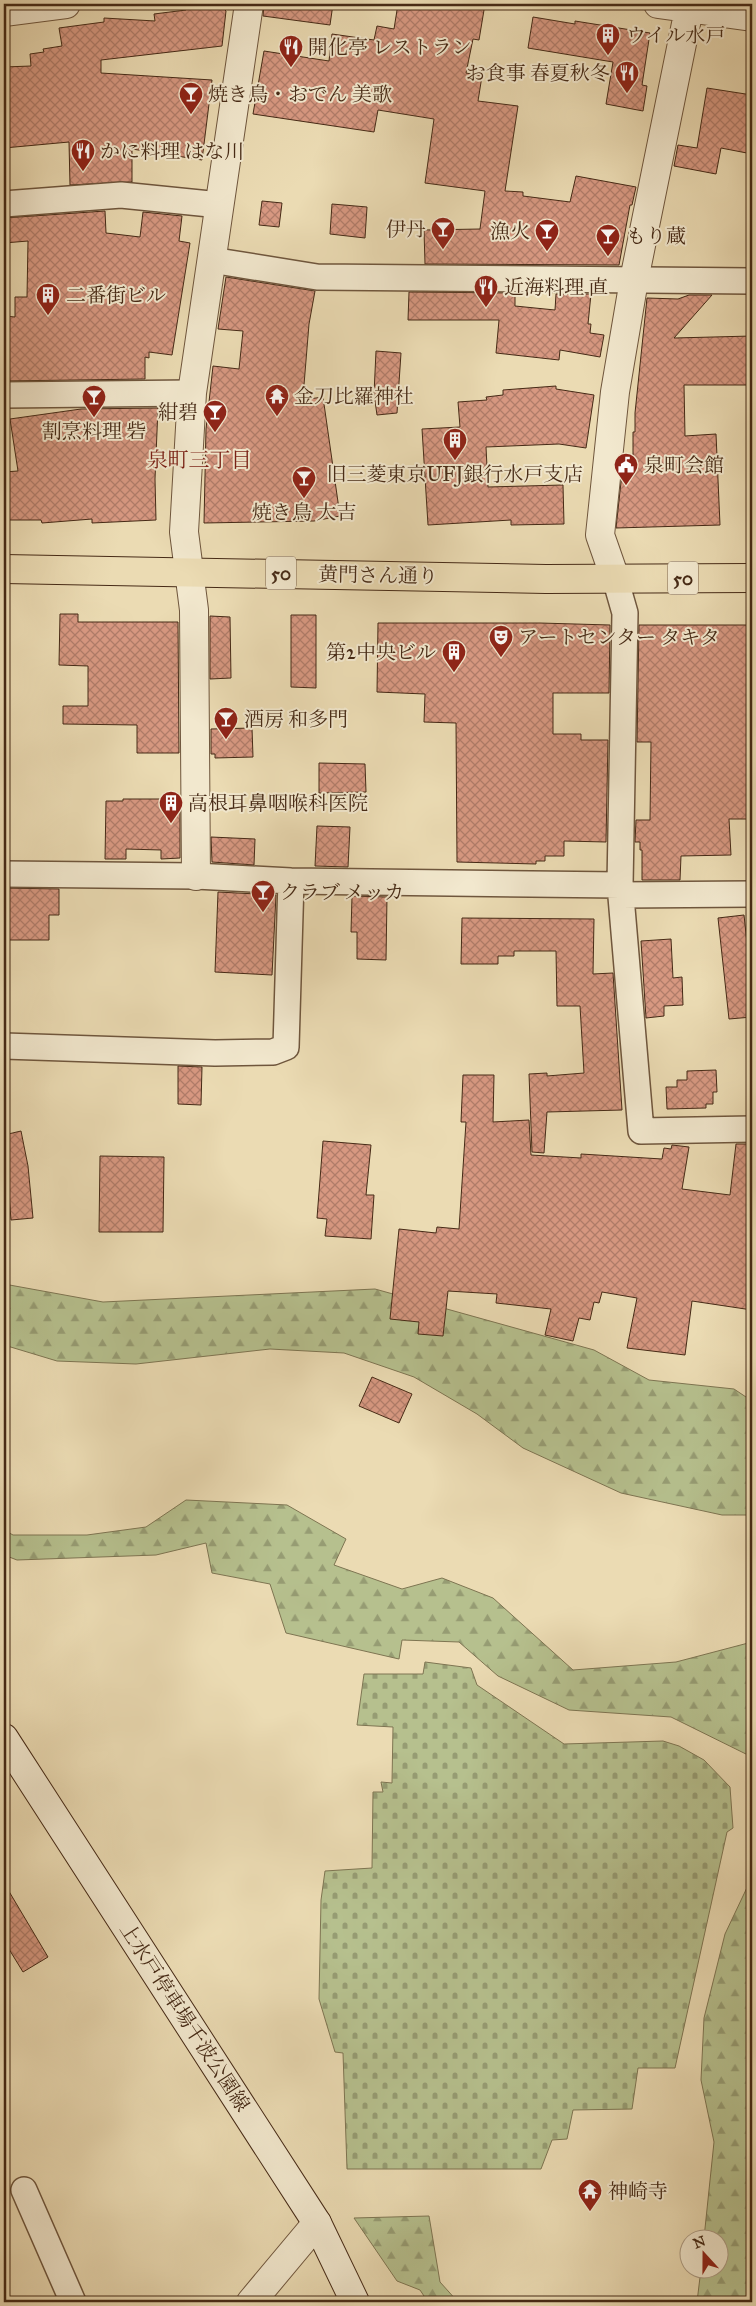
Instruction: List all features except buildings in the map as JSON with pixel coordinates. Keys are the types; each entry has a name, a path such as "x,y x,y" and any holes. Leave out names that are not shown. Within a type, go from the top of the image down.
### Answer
{"highway":[{"name":"黄門さん通り","path":"4,569 536,579 752,578"}],"street":[{"path":"4,12 66,4"},
{"path":"196,876 194,610 184,532 192,393 249,4"},
{"path":"658,4 689,6 752,17"},
{"path":"689,6 634,280 615,392 600,535 625,613 620,890 641,1131 752,1129"},
{"path":"4,204 121,195 220,205"},
{"path":"211,260 317,277 752,281"},
{"path":"4,395 192,393"},
{"path":"4,874 196,876 291,881 752,894"},
{"path":"4,1046 215,1053 273,1052 286,1047 291,881"},
{"name":"上水戸停車場千波公園線","path":"4,1738 317,2224 355,2302"},
{"path":"24,2190 72,2302"},
{"path":"251,2302 317,2224"}],"green space":[{"path":"4,1284 103,1302 375,1289 594,1350 649,1380 734,1389 752,1401 752,1515 722,1515 621,1493 523,1448 477,1414 414,1377 344,1353 270,1349 136,1364 57,1361 4,1345"},
{"path":"186,1500 287,1505 346,1539 334,1565 402,1589 442,1578 493,1598 573,1670 676,1662 752,1642 752,1757 671,1717 569,1710 498,1676 459,1642 402,1640 399,1659 286,1633 270,1584 212,1573 206,1543 156,1555 17,1560 4,1555 4,1530 13,1535 87,1535 146,1527"},
{"path":"425,1662 471,1668 477,1685 564,1744 663,1741 679,1746 704,1760 730,1787 733,1828 727,1832 675,2068 638,2068 632,2109 573,2110 567,2139 552,2140 541,2169 347,2169 343,2053 335,2052 319,1999 321,1900 325,1871 372,1868 373,1792 383,1792 381,1782 392,1783 393,1727 357,1725 364,1674 423,1674"},
{"path":"752,1877 752,2302 697,2302 700,2278 728,2278 728,2228 705,2228 714,2142 701,2080 704,2018 725,1934"},
{"path":"429,2216 440,2282 458,2302 428,2302 420,2290 397,2281 354,2218"}],"place":[{"name":"ウイル水戸","path":"608,56"},
{"name":"開化亭 レストラン","path":"291,68"},
{"name":"お食事 春夏秋冬","path":"627,94"},
{"name":"焼き鳥・おでん 美歌","path":"191,115"},
{"name":"かに料理 はな川","path":"83,172"},
{"name":"伊丹","path":"443,250"},
{"name":"漁火","path":"547,252"},
{"name":"もり蔵","path":"608,257"},
{"name":"近海料理 直","path":"486,308"},
{"name":"二番街ビル","path":"48,316"},
{"name":"金刀比羅神社","path":"277,417"},
{"name":"割烹料理 砦","path":"94,418"},
{"name":"紺碧","path":"215,433"},
{"name":"旧三菱東京UFJ銀行水戸支店","path":"455,461"},
{"name":"泉町会館","path":"626,486"},
{"name":"焼き鳥 大吉","path":"304,499"},
{"name":"アートセンター タキタ","path":"501,658"},
{"name":"第2中央ビル","path":"454,673"},
{"name":"酒房 和多門","path":"226,740"},
{"name":"高根耳鼻咽喉科医院","path":"171,824"},
{"name":"クラブ メッカ","path":"263,913"},
{"name":"神崎寺","path":"590,2212"}],"district":[{"name":"泉町三丁目","path":"199,460"}]}
